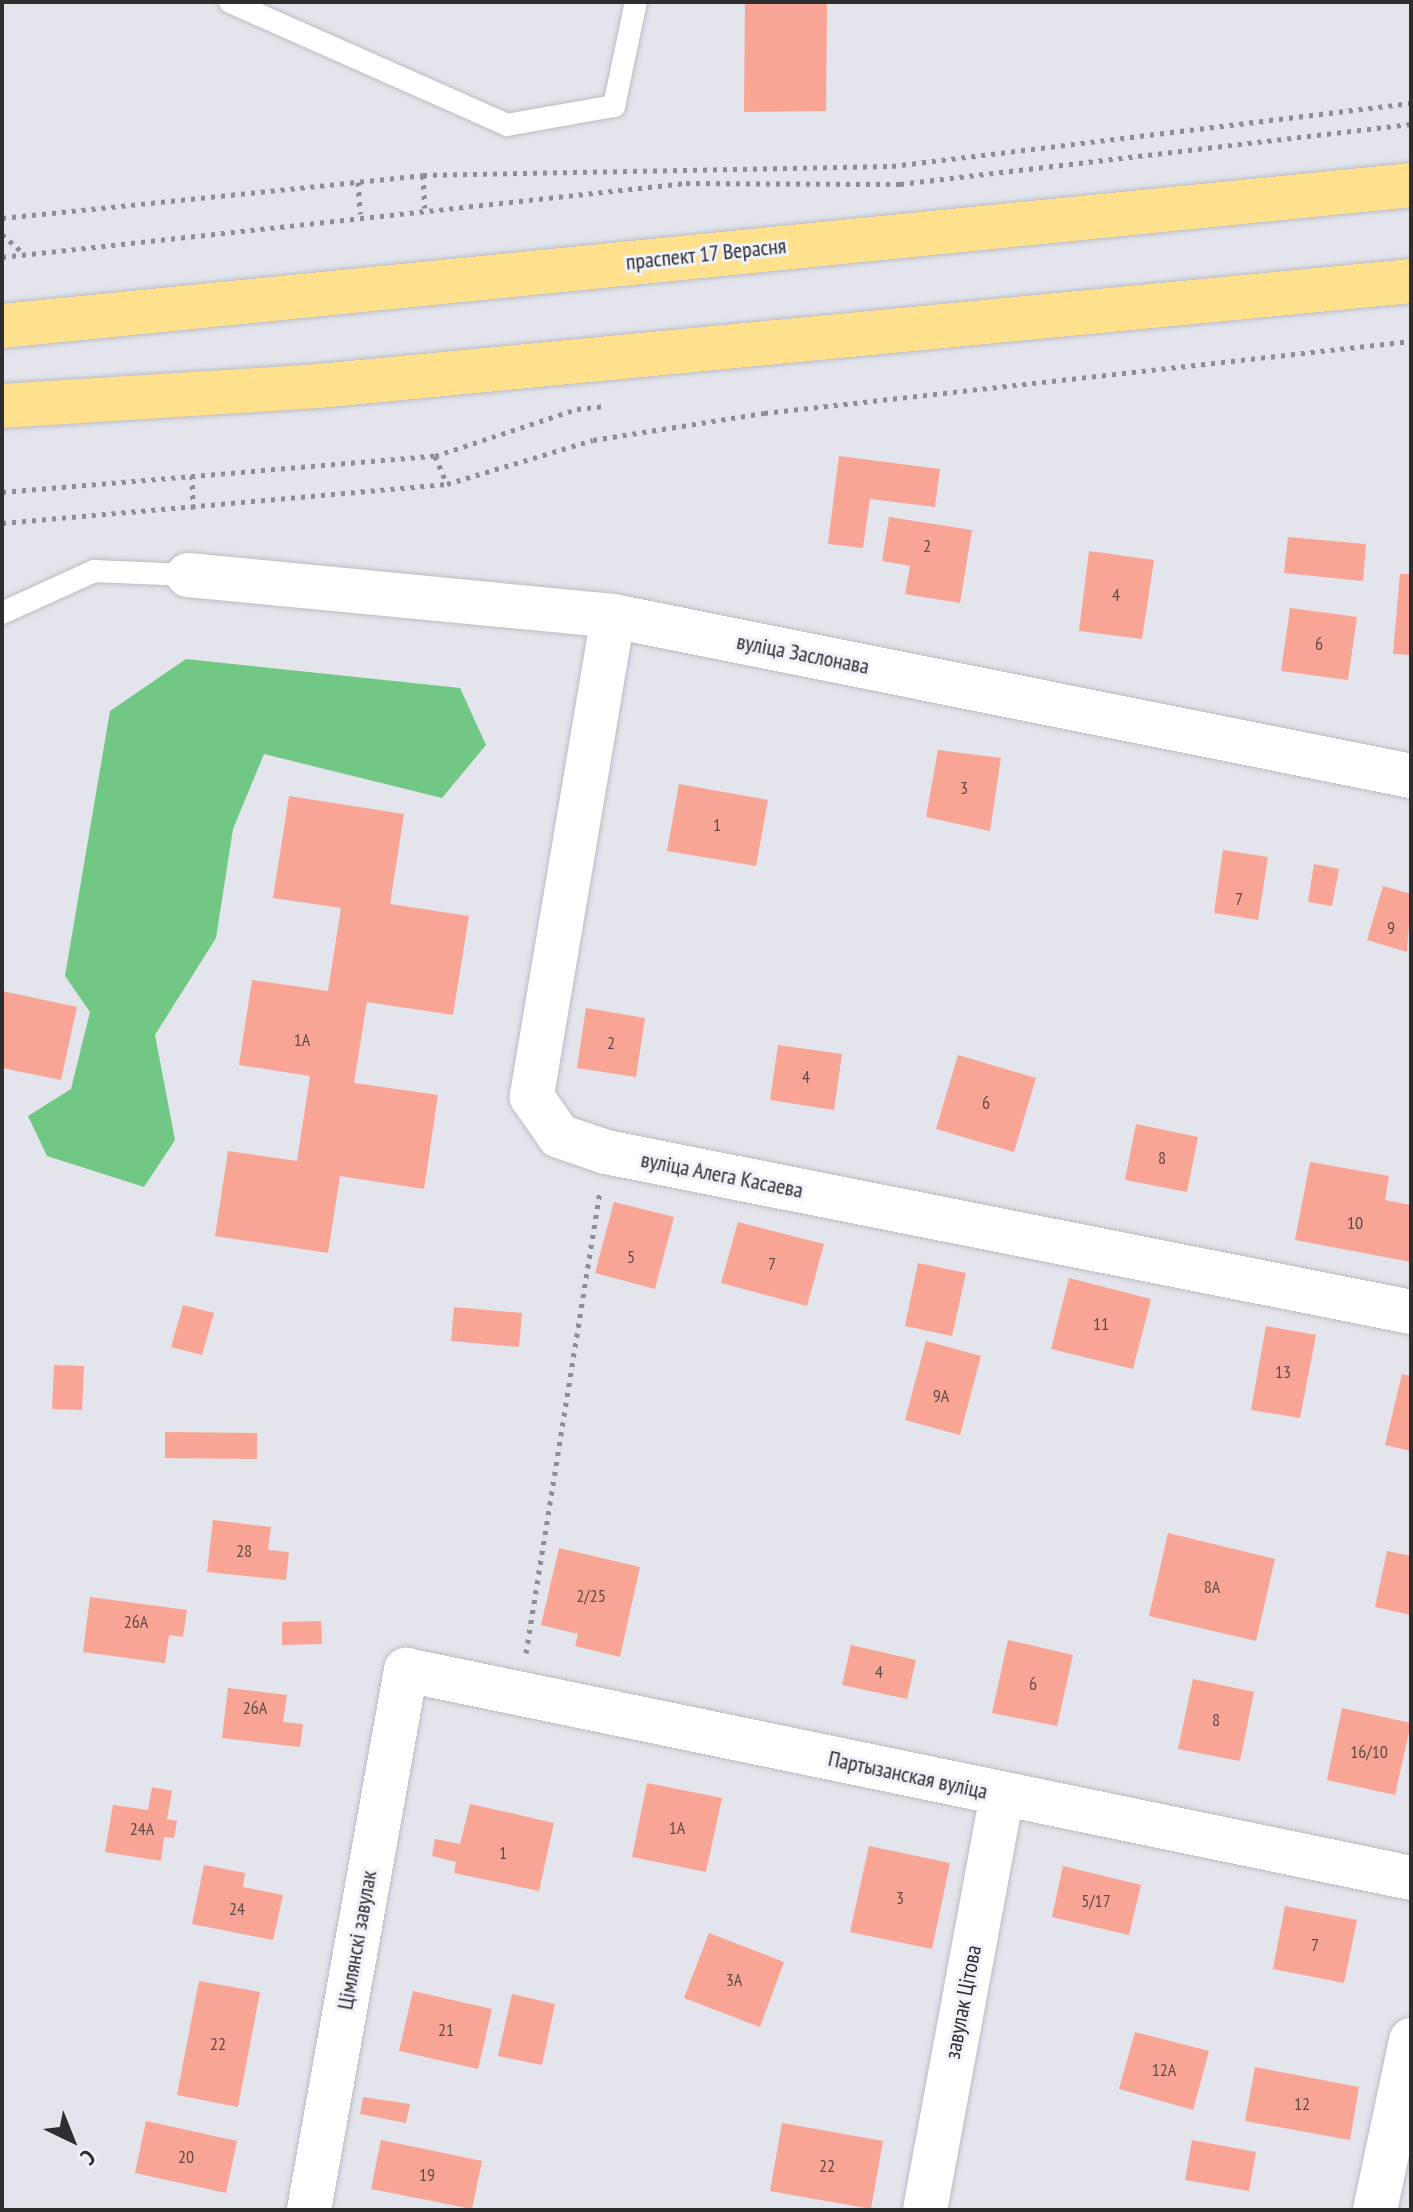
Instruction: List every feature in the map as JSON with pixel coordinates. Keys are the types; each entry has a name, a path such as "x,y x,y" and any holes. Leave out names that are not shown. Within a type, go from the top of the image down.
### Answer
{"main road":[{"name":"праспект 17 Верасня","path":"2,326 1411,185"},
{"path":"2,406 319,386 1411,281"}],"street":[{"name":"вуліца Заслонава","path":"188,575 613,616 1411,776"},
{"name":"вуліца Алега Касаева","path":"613,616 532,1097 559,1136 606,1152 1411,1312"},
{"name":"Партызанская вуліца","path":"406,1670 1411,1878"},
{"name":"Цімлянскі завулак","path":"309,2210 406,1670"},
{"name":"завулак Цітова","path":"925,2210 1002,1794"},
{"path":"1375,2210 1411,2040"}],"lane":[{"path":"230,2 507,125 614,106 636,2"},
{"path":"2,613 94,571 188,575"}],"path":[{"path":"2,218 423,175 892,166 1411,103"},
{"path":"2,257 360,214 686,183 900,184 1411,124"},
{"path":"423,175 425,208"},
{"path":"358,182 360,214"},
{"path":"2,234 25,255"},
{"path":"2,523 193,509 447,484 593,440 764,413 1411,341"},
{"path":"2,492 435,456 577,409 624,405"},
{"path":"435,456 447,484"},
{"path":"192,475 193,509"},
{"path":"519,1693 606,1152"}],"green space":[{"path":"186,659 460,688 486,745 442,798 264,754 233,829 216,938 155,1035 175,1140 144,1187 47,1156 28,1116 71,1089 90,1012 65,976 110,711"}],"building":[{"path":"745,2 827,2 826,111 744,112"},
{"path":"839,456 940,469 935,507 870,499 863,548 828,544"},
{"path":"889,517 972,530 960,603 905,594 910,566 882,561"},
{"path":"1288,537 1366,544 1363,581 1284,573"},
{"path":"1089,551 1154,560 1142,639 1079,631"},
{"path":"1400,574 1411,574 1411,655 1393,654"},
{"path":"1290,608 1357,617 1348,680 1281,671"},
{"path":"938,750 1001,758 990,831 926,817"},
{"path":"679,784 768,800 756,866 667,851"},
{"path":"289,796 404,814 390,904 469,916 453,1015 367,1002 354,1083 438,1095 424,1189 340,1176 328,1253 215,1236 228,1151 297,1161 310,1076 239,1065 252,980 328,991 341,908 273,898"},
{"path":"1223,850 1268,857 1258,920 1214,913"},
{"path":"1314,864 1339,869 1332,906 1308,902"},
{"path":"1383,886 1411,894 1407,952 1367,940"},
{"path":"2,991 77,1007 61,1080 2,1068"},
{"path":"586,1008 645,1018 636,1077 577,1068"},
{"path":"778,1045 842,1054 834,1110 770,1100"},
{"path":"958,1055 1036,1078 1014,1152 936,1129"},
{"path":"1136,1124 1198,1137 1187,1192 1125,1180"},
{"path":"1310,1162 1389,1176 1385,1200 1411,1205 1411,1262 1295,1240"},
{"path":"614,1202 674,1217 655,1289 595,1273"},
{"path":"738,1222 824,1244 807,1306 721,1283"},
{"path":"918,1263 966,1273 952,1336 905,1326"},
{"path":"1069,1278 1151,1299 1133,1369 1051,1349"},
{"path":"183,1305 214,1313 202,1355 171,1347"},
{"path":"454,1307 522,1313 519,1347 451,1341"},
{"path":"1266,1326 1316,1335 1300,1418 1251,1410"},
{"path":"926,1341 981,1356 960,1435 905,1420"},
{"path":"54,1365 84,1366 82,1410 52,1409"},
{"path":"1402,1374 1411,1376 1411,1451 1385,1445"},
{"path":"165,1432 257,1433 257,1459 165,1458"},
{"path":"213,1520 271,1527 268,1550 289,1552 286,1580 207,1572"},
{"path":"1168,1533 1275,1559 1256,1641 1149,1616"},
{"path":"559,1548 640,1567 620,1657 575,1646 578,1634 541,1625"},
{"path":"1387,1551 1411,1556 1411,1615 1375,1607"},
{"path":"90,1597 187,1610 183,1637 169,1635 165,1663 83,1652"},
{"path":"321,1621 322,1644 282,1645 282,1622"},
{"path":"1008,1640 1073,1655 1057,1726 992,1713"},
{"path":"851,1645 916,1660 907,1699 842,1685"},
{"path":"1193,1679 1254,1692 1240,1761 1178,1749"},
{"path":"228,1688 287,1695 283,1722 303,1724 300,1747 222,1738"},
{"path":"1342,1708 1411,1723 1395,1795 1327,1780"},
{"path":"647,1783 722,1798 706,1872 632,1857"},
{"path":"152,1787 172,1791 167,1819 177,1821 174,1838 164,1837 161,1861 105,1852 113,1805 148,1810"},
{"path":"470,1804 554,1823 539,1891 454,1873 456,1862 432,1856 435,1839 460,1844"},
{"path":"869,1846 950,1863 932,1949 850,1932"},
{"path":"204,1865 245,1873 243,1887 283,1895 273,1940 192,1924"},
{"path":"1063,1866 1141,1885 1129,1935 1052,1917"},
{"path":"1285,1906 1357,1920 1344,1983 1273,1969"},
{"path":"709,1933 784,1962 760,2027 684,1998"},
{"path":"199,1981 260,1992 238,2107 177,2095"},
{"path":"413,1991 492,2009 478,2069 399,2051"},
{"path":"512,1994 555,2004 542,2065 498,2056"},
{"path":"1135,2032 1209,2051 1193,2110 1119,2089"},
{"path":"1255,2067 1359,2087 1350,2140 1245,2121"},
{"path":"363,2097 410,2104 406,2123 360,2114"},
{"path":"146,2121 237,2141 226,2193 135,2173"},
{"path":"782,2123 883,2141 871,2209 770,2191"},
{"path":"381,2140 482,2161 472,2209 371,2189"},
{"path":"1192,2140 1256,2152 1249,2191 1185,2180"}]}
